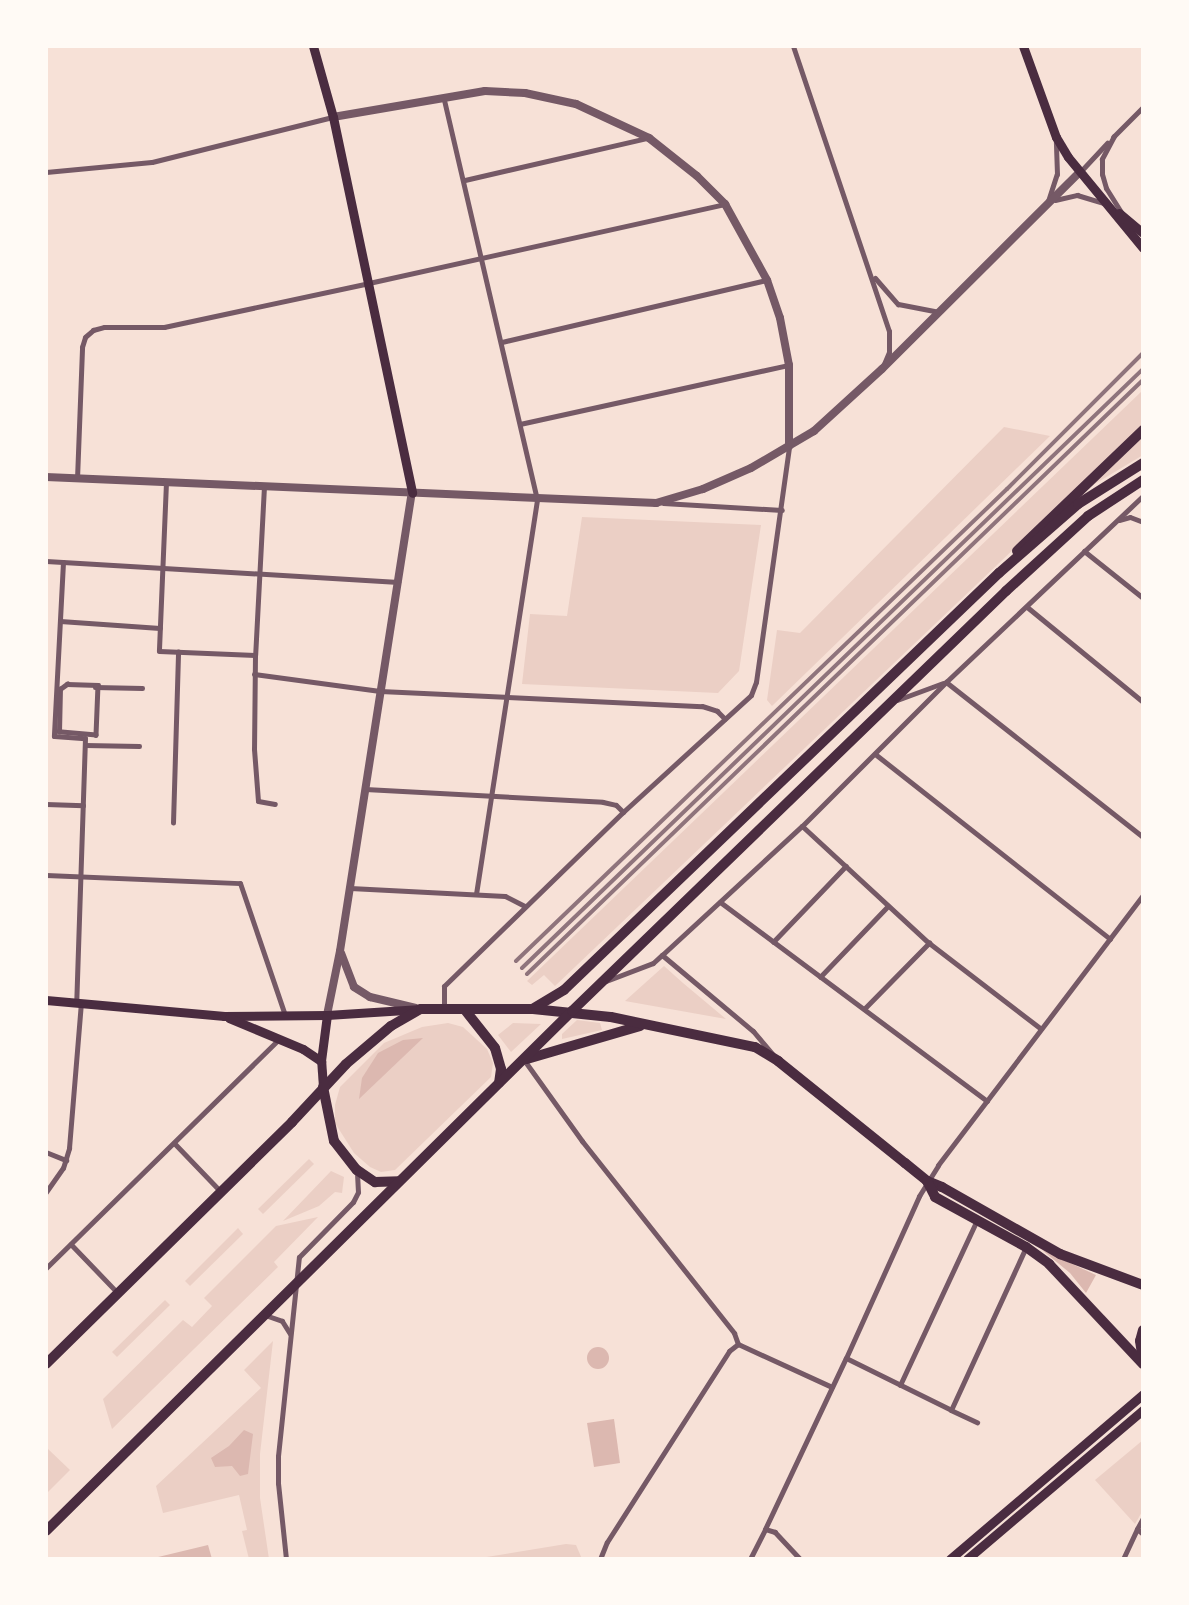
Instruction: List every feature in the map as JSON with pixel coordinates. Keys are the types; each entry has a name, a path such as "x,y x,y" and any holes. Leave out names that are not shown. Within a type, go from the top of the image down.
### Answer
{"main road":[{"path":"314,46 333,117 412,493"},
{"path":"1023,46 1056,137 1080,172 1143,248"},
{"path":"1099,194 1143,233"},
{"path":"999,573 1027,539 1143,430"},
{"path":"533,1009 564,990 999,573 1078,504 1143,463"},
{"path":"46,1531 498,1083 1061,540 1103,505 1143,480"},
{"path":"46,1000 224,1016 327,1015 422,1009 572,1011 644,1026 738,1041 778,1060 927,1181 942,1187 1060,1254 1143,1285"},
{"path":"46,1364 221,1192 367,1044 422,1009"},
{"path":"465,1010 495,1048 501,1069 498,1083"},
{"path":"327,1015 321,1061 323,1087 334,1141 356,1170 375,1182 399,1180"},
{"path":"224,1016 279,1039 321,1061"},
{"path":"524,1060 644,1026"},
{"path":"927,1181 936,1197 1026,1247 1049,1264 1143,1362"},
{"path":"1143,1330 1140,1342 1143,1362"},
{"path":"950,1559 1143,1394"},
{"path":"967,1559 1143,1410"}],"street":[{"path":"793,46 889,331 889,352 882,369"},
{"path":"46,172 152,162 333,117 444,96 484,90 525,93 576,104 649,138 697,176 724,204 767,280 780,318 789,365 789,446 782,510 756,682 751,695 623,812 444,986 444,1010"},
{"path":"444,96 465,180 537,499 476,894"},
{"path":"656,503 704,489 789,446 814,431 882,369 1143,107"},
{"path":"1114,136 1102,159 1102,174 1112,200 1126,218"},
{"path":"1046,206 1058,174 1056,137"},
{"path":"465,180 649,138"},
{"path":"1046,206 1067,196 1077,195 1099,200 1110,208"},
{"path":"77,479 82,347 85,337 93,330 104,327 164,327 483,259 724,204"},
{"path":"871,273 898,304 939,312"},
{"path":"502,342 767,280"},
{"path":"520,424 789,365"},
{"path":"46,477 782,510"},
{"path":"166,482 159,651 255,655"},
{"path":"264,486 254,674 258,801 275,804"},
{"path":"327,1015 340,951 412,493"},
{"path":"601,983 653,963 662,955 802,826 946,682 1143,496"},
{"path":"1127,511 1143,503"},
{"path":"1112,524 1126,517 1143,522"},
{"path":"1084,551 1143,598"},
{"path":"46,561 398,582"},
{"path":"46,1192 66,1160 78,1003 85,745 85,738 54,736 63,562"},
{"path":"1027,607 1143,702"},
{"path":"60,621 160,628"},
{"path":"173,823 178,652"},
{"path":"254,674 380,690 702,706 717,711 725,719"},
{"path":"894,701 946,682"},
{"path":"946,682 1143,837"},
{"path":"56,686 142,688"},
{"path":"63,686 60,689 59,732 96,735 98,687"},
{"path":"46,732 54,732"},
{"path":"85,745 139,746"},
{"path":"875,754 1110,938"},
{"path":"365,789 492,794 603,802 616,805 623,812"},
{"path":"46,804 83,805"},
{"path":"802,826 929,943 1041,1029"},
{"path":"773,942 846,866"},
{"path":"46,875 240,883 285,1016"},
{"path":"350,888 505,896 525,906"},
{"path":"750,1559 846,1358 927,1181 1143,895"},
{"path":"720,902 987,1102"},
{"path":"820,977 888,906"},
{"path":"864,1010 929,943"},
{"path":"340,951 354,987 370,997 422,1009"},
{"path":"662,955 753,1031 778,1060"},
{"path":"46,1268 279,1039"},
{"path":"524,1060 582,1141 734,1333 738,1344 832,1387"},
{"path":"174,1143 221,1192"},
{"path":"46,1152 66,1160"},
{"path":"286,1559 278,1483 296,1284 301,1253 355,1198 356,1170"},
{"path":"900,1385 977,1220"},
{"path":"71,1244 118,1293"},
{"path":"950,1410 1026,1247"},
{"path":"265,1315 282,1321 292,1337"},
{"path":"600,1559 607,1542 729,1351 738,1344"},
{"path":"846,1358 976,1422"},
{"path":"1126,1558 1136,1529 1143,1518"},
{"path":"764,1529 775,1532 800,1559"},
{"path":"1136,1529 1143,1534"}],"shaded area":[{"path":"1143,390 1143,426 555,986 544,975 532,985 527,981"},
{"path":"1004,427 1050,436 772,706 767,700 777,630 800,633"},
{"path":"1143,435 1143,455 1088,488"},
{"path":"582,517 761,525 739,671 718,693 522,684 530,614 567,616"},
{"path":"664,966 683,983 726,1019 625,1001"},
{"path":"577,1020 600,1023 602,1030 562,1039 562,1034"},
{"path":"448,1023 463,1027 487,1049 493,1063 491,1077 395,1170 381,1172 370,1167 354,1153 335,1123 335,1105 340,1087 384,1043 422,1027"},
{"path":"513,1023 541,1024 511,1052 498,1035"},
{"path":"423,1038 359,1099 362,1078 378,1053 403,1040"},
{"path":"309,1159 314,1164 263,1214 258,1209"},
{"path":"331,1171 344,1177 342,1193 335,1192 319,1206 283,1221"},
{"path":"318,1217 274,1262 278,1267 112,1429 103,1399 183,1320 192,1327 212,1306 204,1298 276,1226"},
{"path":"238,1228 243,1234 190,1286 185,1281"},
{"path":"1042,1250 1096,1275 1086,1293 1070,1273"},
{"path":"165,1300 170,1305 117,1357 112,1352"},
{"path":"273,1341 260,1454 260,1498 269,1559 249,1559 242,1531 247,1530 239,1495 163,1513 156,1486 261,1388 244,1370"},
{"path":"598,1347 606,1350 609,1358 606,1366 598,1369 590,1366 587,1358 590,1350"},
{"path":"614,1419 620,1463 594,1467 587,1423"},
{"path":"244,1430 253,1434 248,1474 240,1476 232,1466 215,1467 211,1458 229,1446"},
{"path":"1143,1440 1143,1510 1135,1524 1095,1480"},
{"path":"48,1449 70,1470 46,1494 46,1451"},
{"path":"566,1544 576,1545 582,1559 474,1559"},
{"path":"208,1545 212,1559 154,1559 154,1558"}],"railway":[{"path":"516,961 1007,489 1143,353"},
{"path":"522,968 1143,369"},
{"path":"527,974 1143,380"}]}
